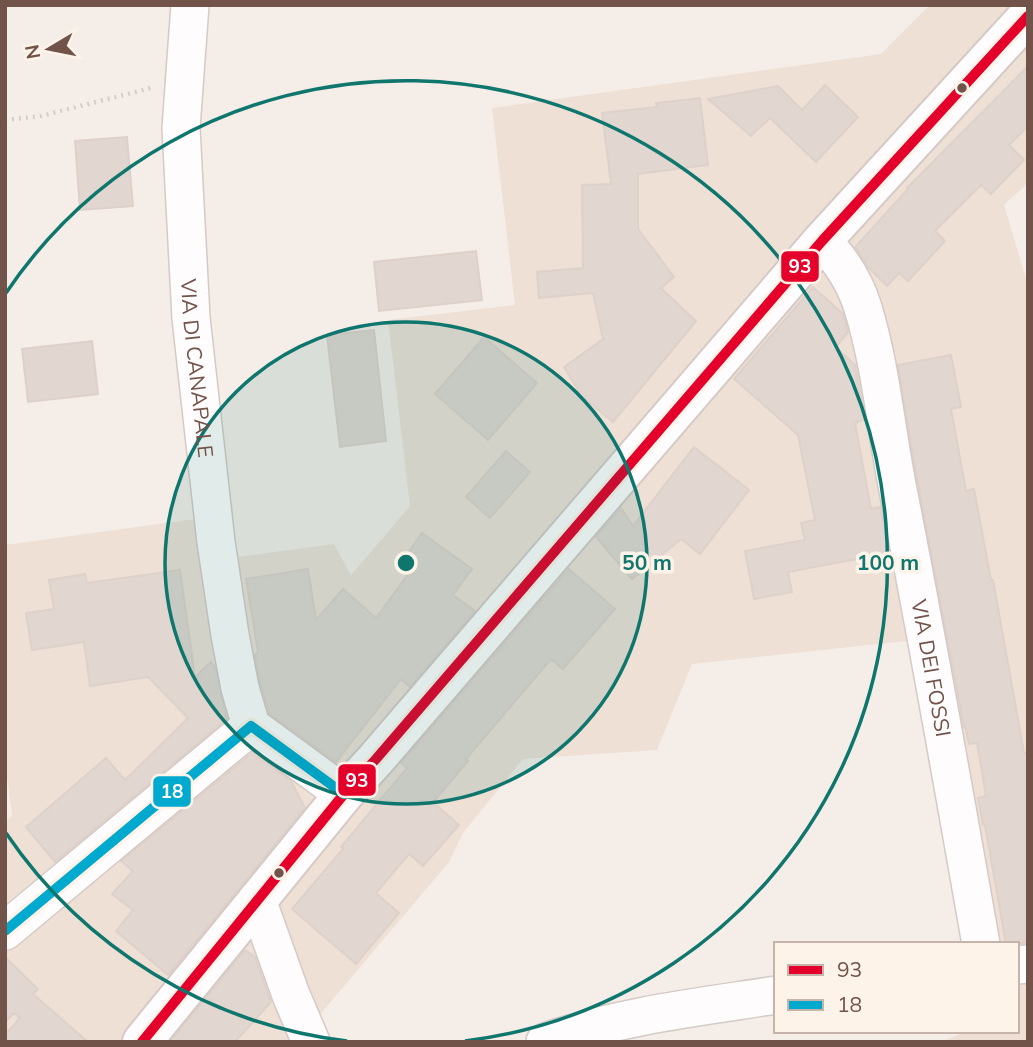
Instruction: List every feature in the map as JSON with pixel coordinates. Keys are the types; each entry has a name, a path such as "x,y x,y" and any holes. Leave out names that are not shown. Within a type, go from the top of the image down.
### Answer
{"street":[{"name":"VIA DI CANAPALE","path":"190,5 181,128 191,318 218,555 240,688 251,726"},
{"path":"142,1042 344,794 822,241 1028,16"},
{"name":"VIA DEI FOSSI","path":"822,241 839,258 853,282 873,351 981,942"},
{"path":"5,931 251,726 344,794"},
{"path":"257,900 311,1042"},
{"path":"545,1042 651,1015 774,995"}],"path":[{"path":"5,120 41,116 184,80"}],"shaded area":[{"path":"930,5 1028,5 1028,183 1004,205 1028,285 1028,1042 941,1042 962,1033 1019,1033 1019,942 968,942 916,640 692,664 657,750 523,759 463,833 449,862 317,1018 328,1042 5,1042 5,823 12,815 5,762 5,545 224,515 230,558 334,544 351,575 410,506 388,320 515,305 492,108 881,54"}],"building":[{"path":"1028,66 1028,126 1009,145 1024,160 991,194 981,185 935,231 945,241 908,281 899,273 887,286 869,268 855,247 907,188"},
{"path":"825,85 858,117 816,162 770,118 751,136 708,99 778,86 802,110"},
{"path":"700,98 708,165 638,174 638,229 674,277 661,288 696,321 613,422 582,396 564,367 603,339 593,293 539,298 537,272 583,268 582,185 611,184 602,113 657,107 656,103"},
{"path":"127,137 133,206 80,210 75,141"},
{"path":"476,251 482,300 379,311 374,262"},
{"path":"813,287 843,314 848,332 836,347 855,365 865,419 855,423 871,509 880,507 889,553 788,572 792,592 754,599 745,551 805,540 801,523 815,520 798,435 734,379"},
{"path":"374,330 386,441 340,447 327,335"},
{"path":"484,337 537,383 488,440 435,394"},
{"path":"92,341 98,394 28,402 22,349"},
{"path":"951,355 961,407 951,409 966,491 974,489 1024,753 1028,753 1028,943 1006,942 978,798 986,796 977,743 969,744 964,727 898,365"},
{"path":"694,447 749,490 700,554 681,539 632,579 596,537 621,508 633,526"},
{"path":"506,451 530,472 490,518 466,497"},
{"path":"422,533 472,569 453,595 475,611 410,687 401,679 336,762 269,713 255,655 258,652 246,579 308,569 316,620 343,589 376,618 409,573 399,566"},
{"path":"569,569 615,609 563,669 551,659 433,802 459,825 423,866 409,854 376,893 399,913 356,964 292,909 407,768 401,763"},
{"path":"180,570 195,677 211,662 215,667 227,719 55,862 26,827 106,758 125,780 188,718 148,677 90,686 84,642 32,650 26,613 54,609 49,580 85,574 87,583"},
{"path":"252,753 291,781 305,808 168,975 116,931 133,910 112,894 133,871 121,861"},
{"path":"245,950 255,957 271,1002 235,1042 170,1042"},
{"path":"5,957 38,989 33,994 88,1042 5,1042 5,1035 20,1018 14,1013 5,1022"}],"transit line":[{"name":"93","path":"142,1042 344,794 822,241 1028,16"},
{"name":"18","path":"5,931 251,726 344,794"}]}
